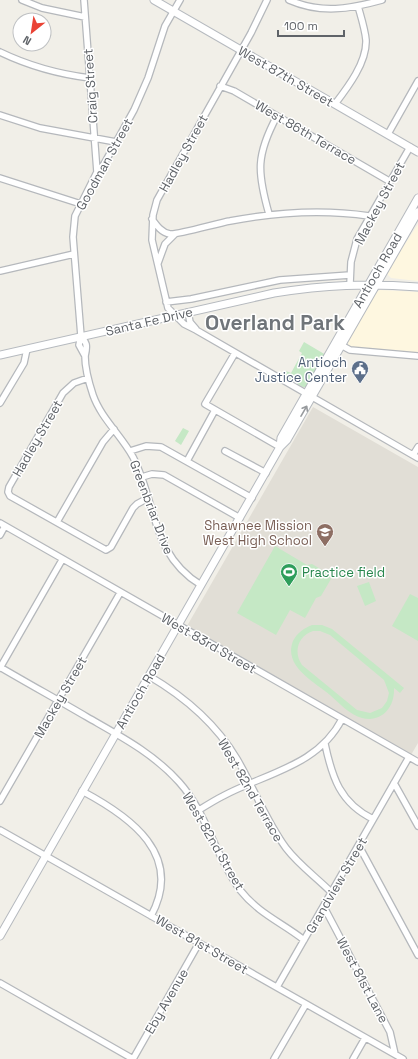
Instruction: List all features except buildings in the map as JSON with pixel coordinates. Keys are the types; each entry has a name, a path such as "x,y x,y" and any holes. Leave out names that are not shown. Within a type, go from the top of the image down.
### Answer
{"main road":[{"name":"West 87th Street","path":"154,0 418,152"},
{"name":"Antioch Road","path":"373,284 418,198"},
{"name":"Antioch Road","path":"0,936 280,447 287,440 309,395 338,344 418,212"},
{"name":"Santa Fe Drive","path":"0,355 274,293 311,287 350,284 418,287"}],"street":[{"path":"22,0 42,8 85,17"},
{"name":"Craig Street","path":"84,0 97,172"},
{"name":"Goodman Street","path":"81,336 74,254 74,223 81,204 97,172 116,142 144,89 165,26 180,0"},
{"name":"Hadley Street","path":"174,315 168,308 166,302 152,240 152,219 159,193 241,50 267,0"},
{"path":"289,0 318,9 334,10 382,0"},
{"path":"335,104 359,65 365,52 365,35 358,6"},
{"path":"0,52 40,68 68,75 90,78"},
{"path":"388,134 418,81"},
{"name":"West 86th Terrace","path":"220,86 234,91 390,181"},
{"path":"0,115 40,128 116,142"},
{"path":"269,214 261,182 260,162 265,140 276,116"},
{"name":"Mackey Street","path":"350,284 354,249 369,216 410,147"},
{"path":"0,178 81,204"},
{"path":"152,219 159,228 170,234 175,234 201,227 269,214 318,211 369,216"},
{"path":"158,263 165,244 175,234"},
{"path":"0,271 74,254"},
{"path":"166,302 191,299 280,280 350,274"},
{"path":"188,312 190,322 196,330"},
{"path":"174,315 184,324 415,456 418,447"},
{"name":"Greenbriar Drive","path":"81,336 79,345 85,356 88,378 98,407 130,451 142,478 158,530 171,559 183,572 201,585"},
{"path":"338,344 350,350 418,356"},
{"path":"0,403 24,363 26,349"},
{"path":"235,353 205,404 280,447"},
{"name":"Hadley Street","path":"57,522 10,496 8,492 9,487 63,393 74,383 88,378"},
{"path":"187,461 215,410"},
{"path":"114,429 103,442 57,522 106,550 111,547 133,508 148,498"},
{"path":"130,451 153,445 167,450 252,498"},
{"path":"226,451 266,473"},
{"path":"142,478 152,474 164,475 240,518"},
{"path":"0,535 3,524"},
{"name":"West 83rd Street","path":"3,524 62,560 418,762"},
{"path":"0,668 62,560"},
{"name":"Mackey Street","path":"0,801 120,592"},
{"name":"West 82nd Street","path":"0,668 116,733 142,749 165,768 180,784 199,810 223,862 240,890 261,912 304,940"},
{"name":"West 82nd Terrace","path":"149,676 176,693 205,719 228,745 289,852 302,866 332,892"},
{"path":"199,810 223,796 297,763 324,744 342,719"},
{"path":"324,744 332,775 341,792 354,807 373,819"},
{"name":"Grandview Street","path":"277,987 409,757"},
{"path":"394,783 418,826"},
{"path":"82,791 108,806 130,823 156,854 162,869 162,886 161,896 152,916"},
{"name":"West 81st Street","path":"0,830 403,1059"},
{"path":"359,846 418,955"},
{"name":"West 81st Lane","path":"324,907 390,1032 395,1054"},
{"name":"Eby Avenue","path":"133,1059 199,943"},
{"path":"0,983 133,1059"},
{"path":"274,1059 306,1004"},
{"path":"352,1059 365,1038"}],"shaded area":[{"path":"418,224 418,281 391,278 387,274 388,270"},
{"path":"380,290 418,292 418,355 356,349 348,345 348,341 376,292"},
{"name":"Shawnee Mission West High School","path":"313,407 418,467 418,743 411,755 187,626"}],"green space":[{"path":"304,342 326,355 306,387 303,387 283,376 286,371 291,373 302,353 299,351"},
{"path":"183,428 189,431 181,445 175,441"},
{"name":"Practice field","path":"275,546 307,565 312,564 329,574 331,579 321,596 316,598 305,618 290,610 276,635 237,613"},
{"path":"369,582 376,601 365,606 357,586"},
{"path":"410,594 418,598 418,641 392,626"},
{"path":"322,625 332,629 404,688 400,693 394,688 394,695 390,707 386,712 381,716 369,719 353,714 309,679 296,666 292,658 291,650 293,641 301,631 309,626","holes":["320,631 330,635 384,680 389,693 387,701 382,708 370,713 357,710 302,665 299,660 298,645 308,633"]}],"place":[{"name":"Antioch Justice Center","path":"360,384"},
{"name":"Shawnee Mission West High School","path":"325,547"},
{"name":"Practice field","path":"289,587"}],"district":[{"name":"Overland Park","path":"275,323"}]}
